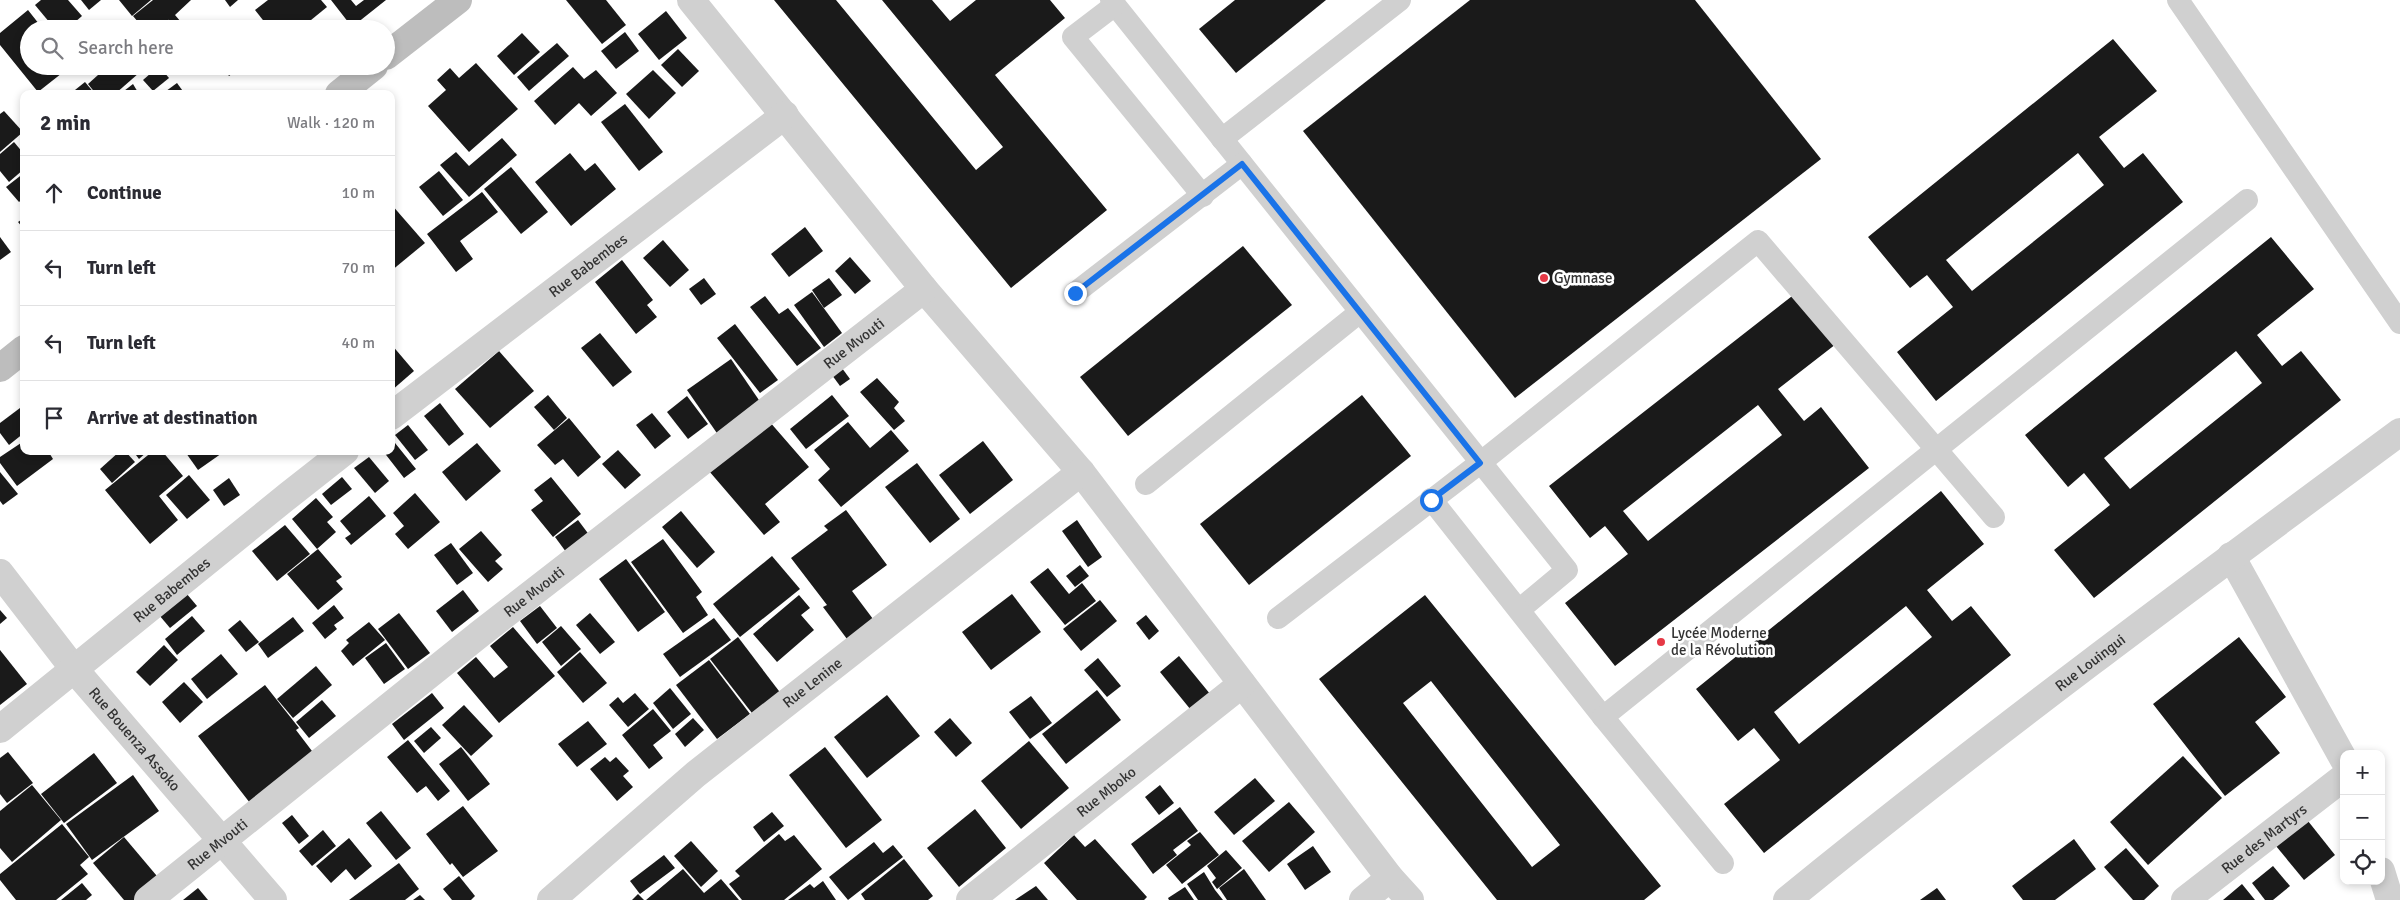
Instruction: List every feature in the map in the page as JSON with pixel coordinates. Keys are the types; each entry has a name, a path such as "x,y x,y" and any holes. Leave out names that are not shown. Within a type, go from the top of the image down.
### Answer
{"street":[{"path":"395,49 458,0"},
{"path":"691,0 924,289 1081,472 1390,878 1410,900"},
{"path":"344,90 363,75"},
{"name":"Rue Babembes","path":"395,413 785,115"},
{"name":"Rue Mvouti","path":"148,900 481,633 924,289"},
{"path":"0,368 20,352"},
{"name":"Rue Louingui","path":"1787,900 1888,818 2231,556 2400,432"},
{"name":"Rue Babembes","path":"0,729 340,455"},
{"name":"Rue Lenine","path":"551,900 696,774 1081,472"},
{"path":"2231,556 2340,753"},
{"name":"Rue Bouenza Assoko","path":"0,573 74,669 273,900"},
{"name":"Rue Mboko","path":"970,900 1242,684"},
{"name":"Rue des Martyrs","path":"2184,900 2340,779"},
{"path":"1363,900 1390,878"},
{"path":"2385,884 2390,900"}],"lane":[{"path":"1222,139 1400,0"},
{"path":"2178,0 2400,323"},
{"path":"1203,196 1073,37 1113,2 1567,570 1518,610"},
{"path":"1075,293 1242,164"},
{"path":"1603,716 2247,200"},
{"path":"1278,618 1480,463 1758,241 1994,518"},
{"path":"1146,484 1360,312"},
{"path":"1431,500 1723,863"}],"building":[{"path":"41,0 68,0 82,16 77,20 48,20 35,5"},
{"path":"81,0 101,0 89,10"},
{"path":"119,0 151,0 132,16"},
{"path":"153,0 191,0 175,15 179,20 136,20 133,16"},
{"path":"225,0 238,0 230,7"},
{"path":"268,0 321,0 327,7 311,20 263,20 255,10"},
{"path":"331,0 351,0 356,6 364,0 386,0 361,20 347,20"},
{"path":"566,0 606,0 626,25 602,44"},
{"path":"774,0 836,0 976,170 1003,147 882,0 932,0 950,21 976,0 1050,0 1065,18 995,75 1107,210 1011,288"},
{"path":"1235,0 1326,0 1236,73 1199,29"},
{"name":"Gymnase","path":"1470,0 1695,0 1821,159 1515,398 1303,131"},
{"path":"28,10 36,20 20,20 20,70 0,45 0,33"},
{"path":"666,11 687,38 659,60 638,34"},
{"path":"625,32 639,51 616,69 601,51"},
{"path":"522,33 540,52 514,75 497,56"},
{"path":"2113,39 2157,91 2099,137 2124,168 2143,153 2183,202 1936,401 1897,352 1953,307 1927,275 1910,288 1868,237","holes":["2078,153 2104,185 1972,291 1946,260"]},
{"path":"557,43 569,56 529,91 517,77"},
{"path":"678,49 699,71 682,87 661,65"},
{"path":"476,63 518,109 469,152 428,106 446,90 437,80 450,68 459,78"},
{"path":"573,67 584,79 596,70 617,93 591,116 579,103 555,125 534,101"},
{"path":"653,70 676,93 649,119 626,94"},
{"path":"24,75 60,75 41,90 36,90"},
{"path":"98,75 137,75 120,90 93,90 88,84"},
{"path":"149,75 166,75 169,78 154,90 143,80"},
{"path":"85,82 92,90 75,90"},
{"path":"177,83 182,90 167,90"},
{"path":"133,84 137,90 125,90"},
{"path":"625,104 663,152 639,171 601,122"},
{"path":"4,111 20,129 20,135 0,152 0,114"},
{"path":"502,138 517,155 469,197 440,165 456,152 469,166"},
{"path":"14,142 20,149 20,172 9,182 0,171 0,154"},
{"path":"570,153 585,171 595,163 616,189 571,226 535,182"},
{"path":"511,167 548,212 521,234 484,189"},
{"path":"439,171 463,200 443,216 419,187"},
{"path":"20,176 20,201 19,202 6,187"},
{"path":"482,192 498,212 460,241 473,259 456,272 427,234"},
{"path":"395,209 425,243 395,268"},
{"path":"805,227 823,251 789,277 771,254"},
{"path":"0,237 11,252 0,260"},
{"path":"2271,237 2314,289 2257,335 2282,366 2301,351 2341,400 2094,598 2054,550 2110,505 2084,473 2068,487 2025,435","holes":["2236,351 2262,383 2130,489 2104,458"]},
{"path":"663,240 689,270 670,287 643,258"},
{"path":"1243,246 1292,305 1128,436 1080,377"},
{"path":"850,257 871,281 855,294 835,271"},
{"path":"622,260 653,300 647,305 657,317 636,334 595,282"},
{"path":"704,278 716,294 701,305 689,289"},
{"path":"829,278 842,295 824,308 812,290"},
{"path":"812,292 842,333 824,347 794,305"},
{"path":"1796,293 1836,344 1778,389 1804,421 1821,407 1869,468 1615,666 1565,603 1628,554 1605,526 1590,538 1549,486","holes":["1758,405 1782,435 1648,541 1623,511"]},
{"path":"765,296 779,314 788,308 821,348 797,366 750,307"},
{"path":"735,324 778,380 760,393 717,338"},
{"path":"600,333 632,372 613,387 581,348"},
{"path":"395,349 414,371 395,388"},
{"path":"499,351 534,391 490,428 455,389"},
{"path":"731,359 765,409 721,439 687,390"},
{"path":"839,364 850,379 840,386 829,371"},
{"path":"877,378 899,402 894,408 905,421 894,430 860,392"},
{"path":"548,395 567,418 554,430 534,407"},
{"path":"832,395 849,416 806,449 790,429"},
{"path":"1362,395 1411,456 1249,585 1200,524"},
{"path":"687,396 708,424 688,439 667,412"},
{"path":"440,403 464,434 449,446 424,416"},
{"path":"20,408 20,436 9,445 0,433 0,423"},
{"path":"652,413 671,436 655,449 636,425"},
{"path":"569,418 601,457 578,477 563,459 555,465 537,445"},
{"path":"769,421 809,467 765,504 780,522 764,535 709,471"},
{"path":"848,422 870,448 891,430 909,451 841,507 818,480 830,469 814,450"},
{"path":"408,425 428,450 415,460 395,435"},
{"path":"983,441 1013,480 970,514 939,475"},
{"path":"395,443 416,469 404,478 386,455 395,455"},
{"path":"477,443 501,471 466,501 442,472"},
{"path":"20,444 20,455 50,455 53,459 17,486 0,463 0,457"},
{"path":"618,450 641,475 625,489 602,464"},
{"path":"116,455 129,455 135,462 112,483 100,469"},
{"path":"148,455 165,455 183,476 159,496 178,520 150,544 105,490"},
{"path":"187,455 219,455 198,470"},
{"path":"369,457 389,481 375,493 354,468"},
{"path":"917,463 960,519 930,543 885,487"},
{"path":"0,472 18,494 3,505 0,501"},
{"path":"189,475 210,500 187,519 166,495"},
{"path":"342,477 352,489 331,505 322,494"},
{"path":"551,477 581,514 553,537 531,510 543,501 534,490"},
{"path":"229,478 240,495 224,506 213,490"},
{"path":"1941,491 1984,544 1927,590 1952,621 1971,606 2011,655 1764,853 1724,804 1780,760 1754,728 1738,741 1696,689","holes":["1906,606 1932,637 1799,744 1774,712"]},
{"path":"415,493 440,522 408,549 395,534 404,526 393,513"},
{"path":"369,496 386,516 351,545 345,538 351,534 340,521"},
{"path":"316,498 333,517 327,522 336,532 317,549 292,519"},
{"path":"846,510 887,565 852,591 873,619 847,639 823,607 827,605 791,558 828,530 824,526"},
{"path":"681,511 715,552 697,568 662,527"},
{"path":"578,520 593,540 569,556 555,537"},
{"path":"1077,520 1102,557 1088,567 1062,531"},
{"path":"285,525 310,554 277,581 252,551"},
{"path":"481,531 502,555 495,561 503,569 488,582 459,549"},
{"path":"663,539 702,592 696,597 708,615 683,633 631,562"},
{"path":"451,543 473,573 457,585 434,555"},
{"path":"318,549 342,577 336,581 343,589 318,610 287,574"},
{"path":"772,556 800,589 740,637 713,604"},
{"path":"626,559 665,612 638,632 599,579"},
{"path":"1080,565 1089,576 1075,587 1066,576"},
{"path":"1048,568 1069,594 1082,583 1096,601 1065,625 1030,582"},
{"path":"181,587 197,606 170,628 154,609"},
{"path":"463,590 479,611 452,632 436,611"},
{"path":"1012,594 1041,632 991,670 962,632"},
{"path":"799,595 810,608 801,615 814,630 777,662 753,634"},
{"path":"1425,595 1661,886 1644,900 1497,900 1319,679","holes":["1431,681 1560,845 1532,867 1403,703"]},
{"path":"1100,600 1117,621 1081,651 1063,629"},
{"path":"334,605 344,618 334,625 337,629 325,639 312,623"},
{"path":"540,606 557,628 537,644 520,621"},
{"path":"0,610 7,618 0,624"},
{"path":"399,613 430,653 408,669 378,629"},
{"path":"590,613 615,642 600,654 576,625"},
{"path":"1146,615 1159,631 1149,640 1136,623"},
{"path":"192,616 205,631 177,655 165,639"},
{"path":"293,617 304,631 268,658 258,644"},
{"path":"714,618 731,640 680,677 663,654"},
{"path":"240,620 259,642 246,652 228,630"},
{"path":"369,622 385,640 353,666 341,651 349,643 346,640"},
{"path":"561,626 581,649 561,666 542,642"},
{"path":"513,627 555,676 499,723 457,673 476,657 494,678 508,667 490,646"},
{"path":"738,637 782,695 755,717 710,659"},
{"path":"2239,637 2286,697 2255,722 2280,753 2225,796 2153,704"},
{"path":"386,643 405,669 384,684 365,658"},
{"path":"164,645 178,660 150,686 136,672"},
{"path":"0,650 27,684 0,705"},
{"path":"580,652 607,683 583,703 557,672"},
{"path":"221,654 238,674 207,699 191,679"},
{"path":"1179,656 1215,700 1195,715 1160,672"},
{"path":"1098,658 1121,686 1107,697 1084,670"},
{"path":"709,660 750,714 717,739 676,685"},
{"path":"316,666 332,685 293,718 277,699"},
{"path":"184,682 203,702 180,723 162,702"},
{"path":"265,685 299,728 296,730 328,772 264,821 198,736"},
{"path":"670,688 691,714 673,729 653,703"},
{"path":"1097,690 1121,720 1066,764 1042,734"},
{"path":"432,693 444,708 404,740 392,724"},
{"path":"635,693 649,709 628,727 609,705 618,697 623,703"},
{"path":"887,695 920,736 867,778 834,737"},
{"path":"1031,696 1052,723 1030,739 1009,712"},
{"path":"322,700 336,716 309,738 296,722"},
{"path":"464,705 493,736 471,756 442,725"},
{"path":"653,709 671,731 653,745 663,758 649,769 622,735"},
{"path":"693,718 704,730 685,747 675,734"},
{"path":"950,718 972,743 956,757 934,732"},
{"path":"588,721 607,744 577,767 558,744"},
{"path":"431,727 441,738 424,753 414,741"},
{"path":"408,740 450,791 438,801 426,786 417,793 387,757"},
{"path":"1029,741 1069,788 1021,829 981,781"},
{"path":"461,747 490,784 468,801 439,764"},
{"path":"825,747 882,820 846,848 789,775"},
{"path":"8,752 33,783 7,803 0,794 0,758"},
{"path":"94,753 117,783 64,823 41,794"},
{"path":"2183,756 2222,798 2148,865 2110,822"},
{"path":"605,757 610,762 616,757 629,771 623,776 633,787 617,801 590,769"},
{"path":"133,775 159,811 92,860 66,824"},
{"path":"1255,778 1275,801 1234,835 1214,812"},
{"path":"32,785 61,820 12,862 0,848 0,811"},
{"path":"1160,785 1174,803 1159,815 1145,797"},
{"path":"1289,802 1315,832 1269,872 1242,841"},
{"path":"463,806 498,851 463,877 452,863 450,865 426,834"},
{"path":"1180,807 1198,831 1173,850 1177,855 1153,874 1131,844"},
{"path":"975,809 1006,848 959,887 927,848"},
{"path":"381,811 411,848 396,860 366,823"},
{"path":"772,812 784,826 764,842 753,827"},
{"path":"292,815 309,836 299,844 282,823"},
{"path":"2308,821 2335,855 2304,880 2276,846"},
{"path":"62,824 89,857 80,865 88,874 56,900 16,900 0,880 0,874"},
{"path":"323,830 336,846 312,866 299,851"},
{"path":"1200,832 1219,855 1182,884 1166,865 1191,845 1187,841"},
{"path":"779,834 785,841 794,835 822,869 784,900 742,900 729,884 740,876 735,871"},
{"path":"1074,835 1085,847 1095,839 1147,897 1144,900 1077,900 1044,863"},
{"path":"124,837 162,882 141,900 124,900 93,863"},
{"path":"349,838 372,866 355,880 346,869 331,883 316,866"},
{"path":"2074,839 2096,869 2055,900 2023,900 2012,886"},
{"path":"691,841 718,871 701,887 674,856"},
{"path":"874,842 883,853 893,845 903,857 848,900 829,877"},
{"path":"1313,846 1331,872 1305,890 1287,864"},
{"path":"2126,848 2159,886 2144,900 2133,900 2104,867"},
{"path":"1226,850 1242,868 1217,889 1212,882 1216,878 1207,866"},
{"path":"664,855 675,868 640,894 630,881"},
{"path":"904,859 933,896 928,900 865,900 861,894"},
{"path":"399,863 419,889 405,900 349,900"},
{"path":"2273,866 2290,886 2273,900 2265,900 2252,883"},
{"path":"683,869 704,893 721,879 739,900 646,900"},
{"path":"1244,869 1266,900 1227,900 1219,888"},
{"path":"1204,872 1223,900 1198,900 1187,884"},
{"path":"459,876 475,896 471,900 452,900 443,889"},
{"path":"823,881 836,900 788,900 810,884 814,888"},
{"path":"82,883 92,895 86,900 61,900"},
{"path":"2242,884 2255,900 2223,900"},
{"path":"1036,886 1048,900 1015,900"},
{"path":"1185,887 1194,900 1169,900 1168,898"},
{"path":"198,888 208,900 183,900"},
{"path":"1937,888 1946,900 1920,900"},
{"path":"638,894 644,900 632,900"},
{"path":"420,895 425,900 413,900"}],"place":[{"name":"Gymnase","path":"1544,278"},
{"name":"Lycée Moderne de la Révolution","path":"1661,642"}],"route":[{"path":"1075,293 1242,164 1480,463 1431,500"}]}
